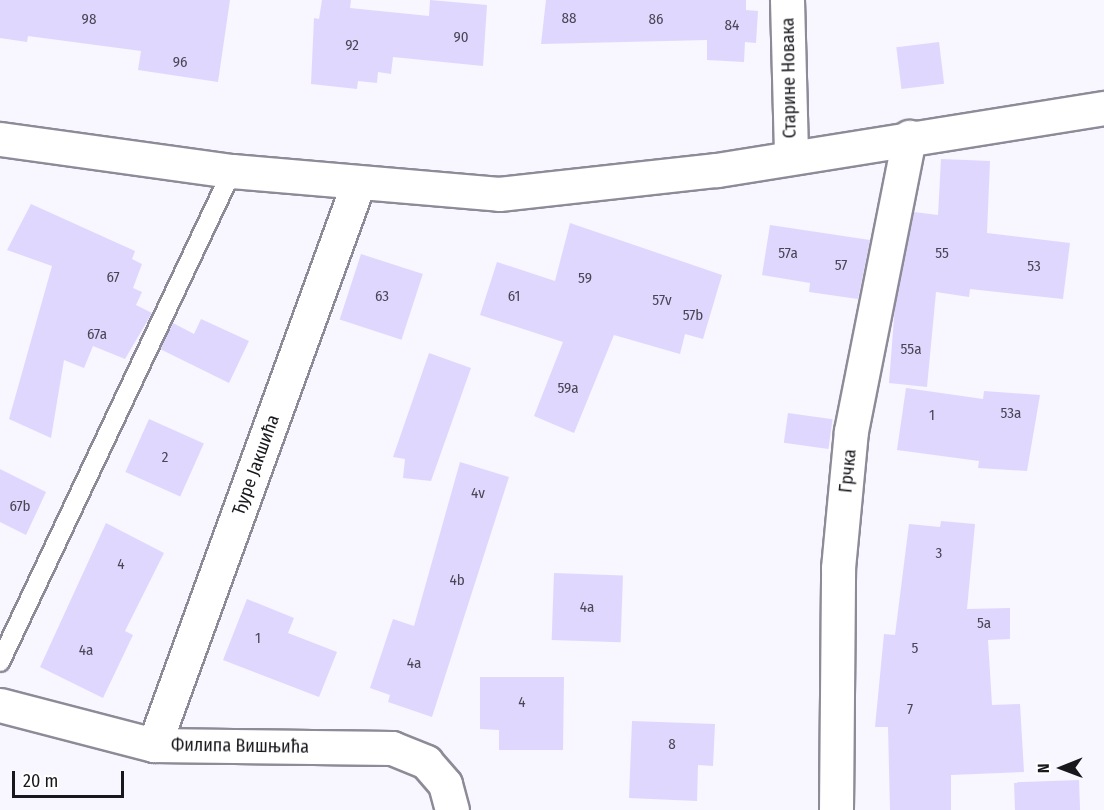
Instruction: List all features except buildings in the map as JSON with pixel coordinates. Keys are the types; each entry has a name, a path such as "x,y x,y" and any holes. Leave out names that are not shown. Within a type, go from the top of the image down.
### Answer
{"street":[{"name":"Старине Новака","path":"787,0 790,155"},
{"path":"0,139 232,171 358,184 499,194 717,170 790,155 1104,108"},
{"name":"Грчка","path":"836,810 838,568 851,432 909,137"},
{"name":"Ђуре Јакшића","path":"154,746 358,184"},
{"name":"Филипа Вишњића","path":"0,705 154,746 392,748 426,762 445,784 452,810"}],"lane":[{"path":"0,662 232,171"}]}
